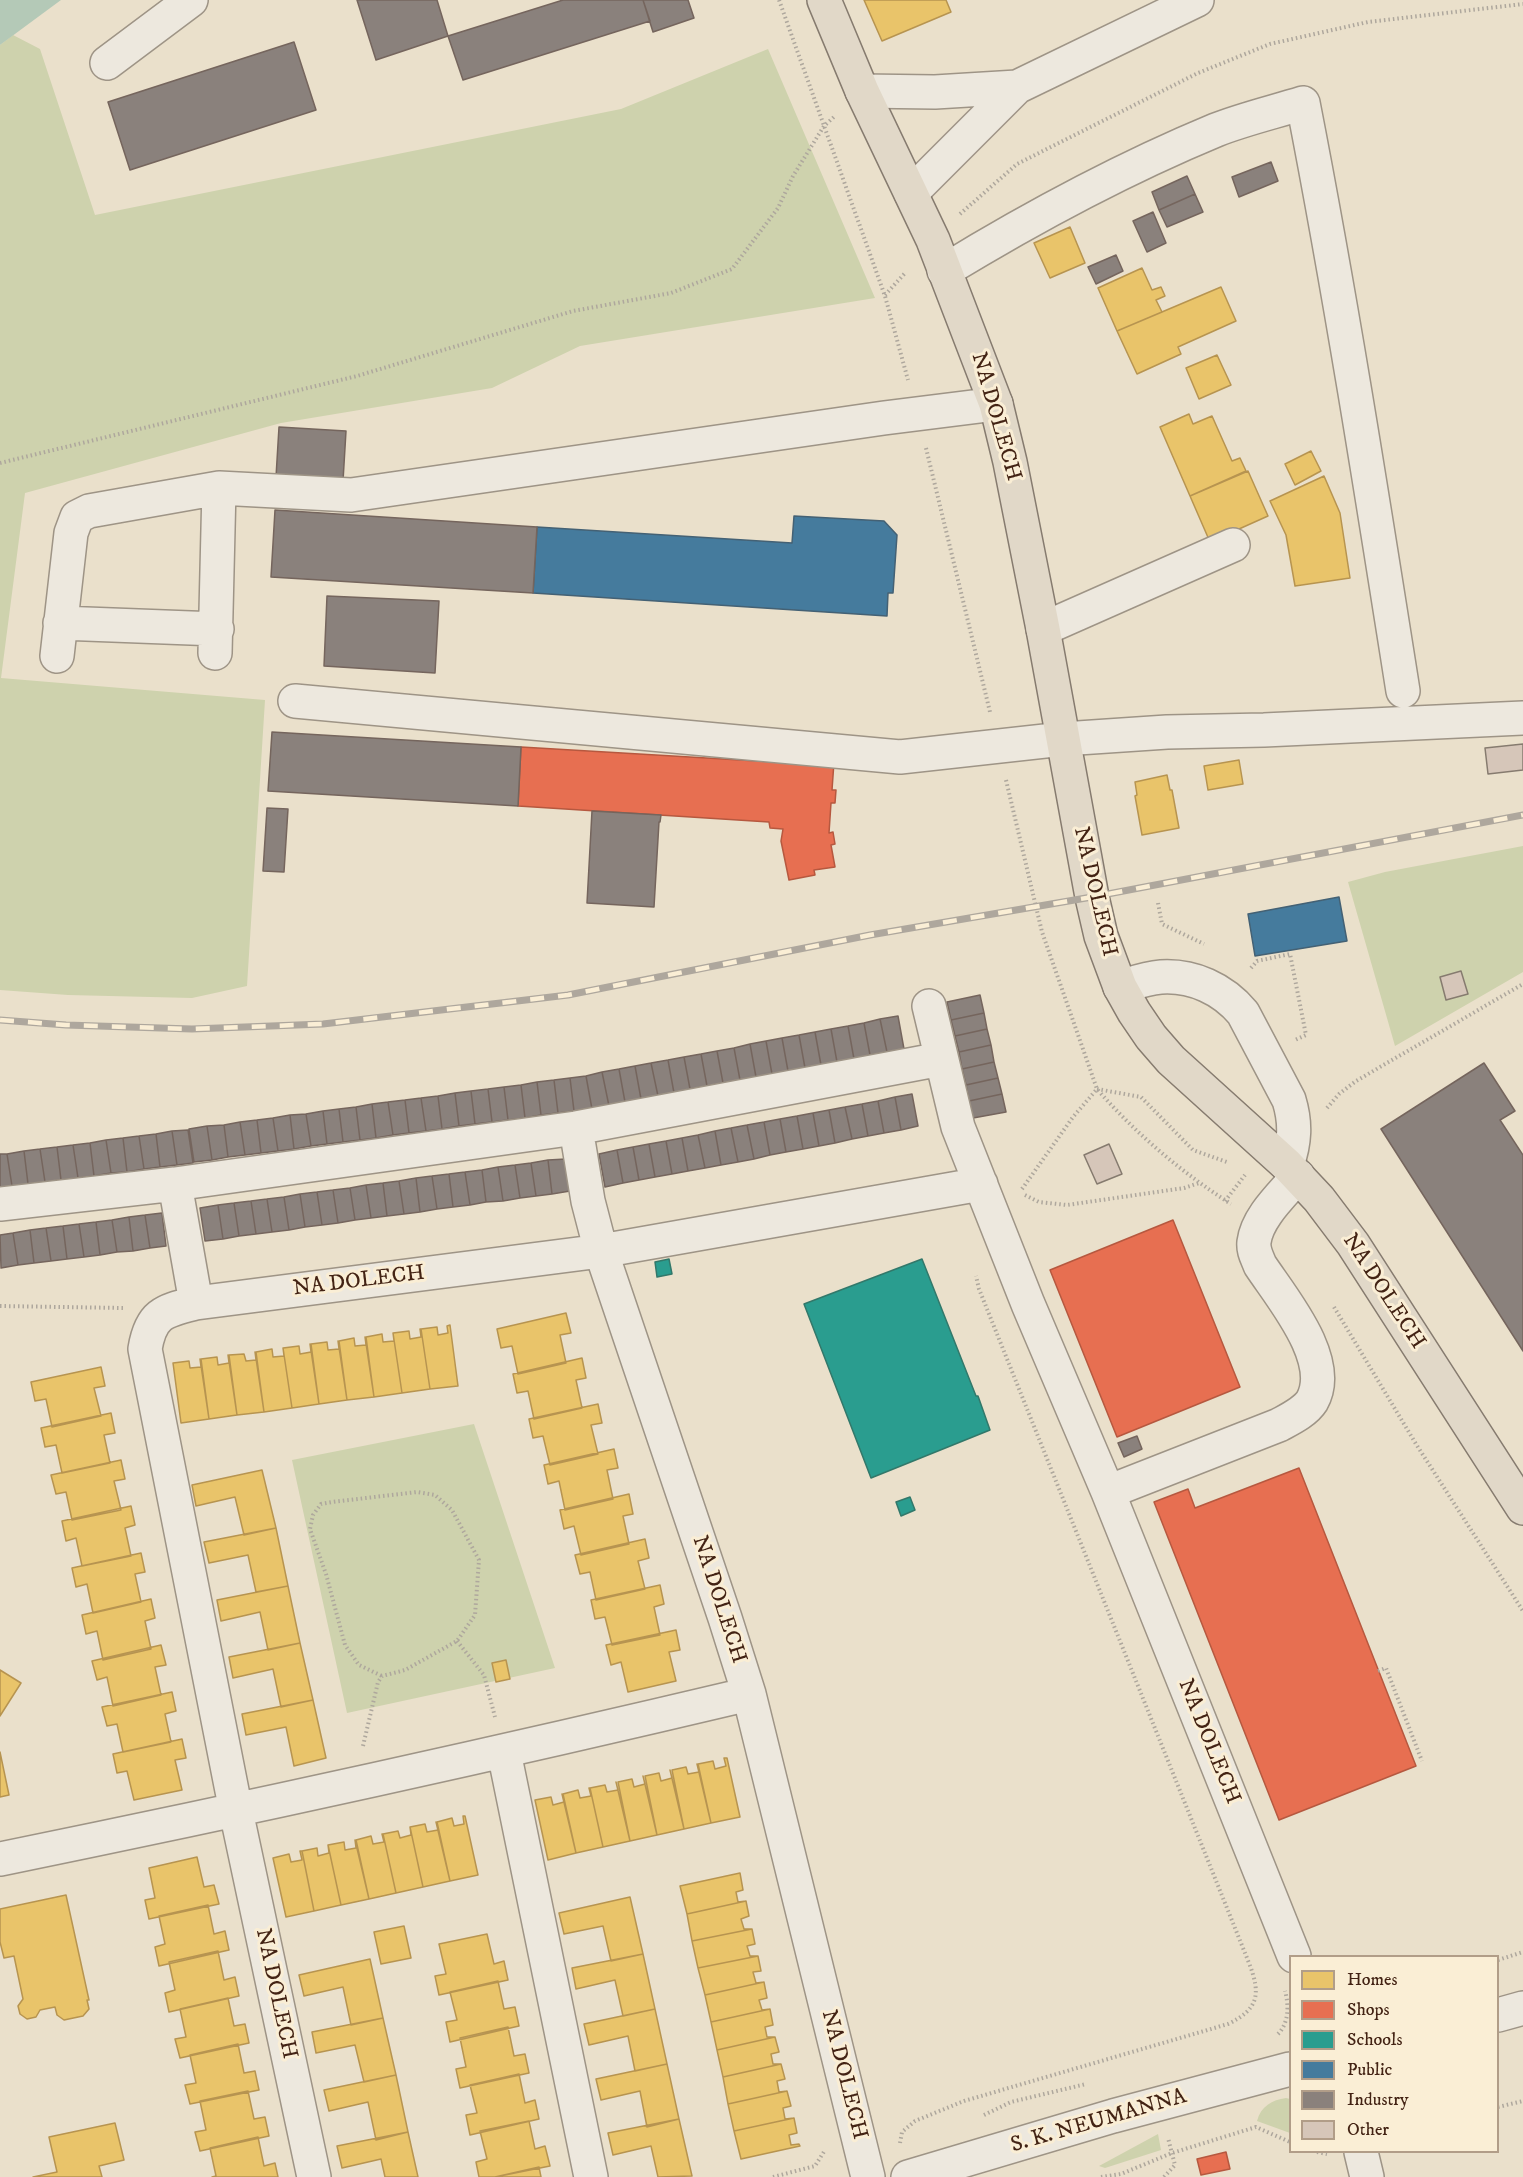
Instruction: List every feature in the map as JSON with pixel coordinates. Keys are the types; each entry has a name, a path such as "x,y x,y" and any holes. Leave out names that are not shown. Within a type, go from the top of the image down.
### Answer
{"main road":[{"name":"NA DOLECH","path":"824,0 862,91 933,240 996,404 1043,628 1096,916 1108,959 1120,987 1134,1012 1171,1060 1293,1161 1353,1244 1523,1508"}],"street":[{"path":"107,63 191,0"},
{"path":"911,193 1017,87 1197,0"},
{"path":"862,91 935,92 1017,87"},
{"path":"945,271 1008,232 1122,172 1217,129 1303,103 1362,438 1403,691"},
{"path":"57,656 71,533 77,518 89,511 219,488 351,495 996,404"},
{"path":"60,623 216,641 219,488"},
{"path":"1043,628 1233,545"},
{"path":"295,701 900,757 998,745 1167,732 1264,730 1523,718"},
{"path":"1108,1492 1291,1419 1311,1402 1317,1374 1308,1339 1254,1252 1254,1242 1261,1223 1293,1161 1292,1112 1289,1100 1243,1013 1234,1002 1209,986 1176,977 1161,977 1120,987"},
{"name":"NA DOLECH","path":"929,1006 958,1127 997,1227 1108,1492 1288,1970"},
{"path":"0,1204 175,1185 576,1128 941,1059"},
{"path":"576,1128 588,1201 601,1251 981,1185"},
{"path":"175,1185 184,1306"},
{"name":"NA DOLECH","path":"314,2177 236,1811 145,1349 148,1331 159,1317 184,1306 601,1251 749,1694 868,2177"},
{"name":"NA DOLECH","path":"0,1859 236,1811 504,1752 749,1694"},
{"path":"504,1752 591,2177"},
{"path":"1499,2014 1523,2008"},
{"name":"S. K. NEUMANNA","path":"904,2164 1113,2116 1289,2069"},
{"path":"1361,2153 1367,2177"}],"path":[{"path":"778,0 885,296 917,414 1041,932 1097,1089"},
{"path":"0,463 357,376 573,311 671,294 732,269 778,208 793,176 824,126"},
{"path":"1251,968 1257,960 1290,954 1306,1035 1294,1040"},
{"path":"1293,1161 1321,1116 1339,1094 1523,984"},
{"path":"1097,1089 1141,1098 1193,1150 1238,1166"},
{"path":"1097,1089 1073,1117 1020,1192 1039,1202 1067,1205 1184,1188 1200,1183"},
{"path":"904,2164 899,2146 902,2132 915,2121 964,2101 1227,2024 1248,2013 1256,1996 1256,1987 1249,1963 979,1289 975,1271 977,1262 997,1227"},
{"path":"0,1306 184,1306"},
{"path":"417,1492 435,1496 452,1510 479,1560 475,1615 457,1641 405,1670 382,1676 360,1665 345,1645 326,1574 310,1529 313,1515 321,1504 417,1492"},
{"path":"457,1641 484,1675 504,1752"},
{"path":"1378,1671 1386,1668 1422,1761"},
{"path":"353,1784 378,1682 382,1676"},
{"path":"1499,1959 1523,1952"},
{"path":"1274,2038 1281,2032 1287,2016 1288,1970"},
{"path":"1499,2107 1523,2101"},
{"path":"1101,2177 1121,2174 1172,2153 1256,2127 1289,2142"},
{"path":"773,2177 815,2166 827,2146 858,2138"},
{"path":"1164,2177 1175,2165 1172,2153"}],"shaded area":[{"path":"0,0 61,0 0,45"},
{"path":"13,35 40,49 95,215 621,109 768,49 875,298 580,346 492,388 281,423 25,493 1,678 265,700 247,986 192,998 68,995 0,990 0,45"},
{"path":"1523,846 1523,972 1395,1046 1348,882 1385,872"},
{"path":"474,1424 555,1668 347,1713 292,1460"},
{"path":"1289,2099 1289,2133 1257,2121 1261,2111 1276,2100"},
{"path":"1158,2134 1161,2150 1105,2168 1099,2166"}],"building: Homes":[{"path":"864,0 946,0 951,12 882,41"},
{"path":"1070,227 1085,263 1050,278 1034,243"},
{"path":"1142,268 1152,290 1161,287 1165,296 1156,300 1162,312 1117,331 1098,288"},
{"path":"1221,287 1236,321 1178,347 1181,354 1137,374 1117,331"},
{"path":"1217,355 1231,385 1199,399 1186,368"},
{"path":"1189,414 1193,424 1212,416 1232,461 1240,458 1246,471 1190,496 1160,427"},
{"path":"1311,451 1321,471 1295,485 1285,464"},
{"path":"1248,471 1268,516 1210,542 1190,496"},
{"path":"1324,476 1340,513 1350,578 1295,586 1286,535 1270,501"},
{"path":"1239,760 1243,784 1208,790 1204,766"},
{"path":"1167,775 1179,828 1142,835 1135,796 1137,795 1135,782"},
{"path":"566,1313 571,1333 560,1335 566,1363 518,1374 512,1346 501,1348 497,1329"},
{"path":"450,1325 458,1386 430,1389 421,1329 437,1327 438,1335 448,1333 447,1326"},
{"path":"420,1329 430,1389 402,1393 393,1333 409,1331 410,1339 421,1337"},
{"path":"393,1333 402,1393 374,1397 366,1337 382,1334 383,1342 394,1341"},
{"path":"365,1337 374,1397 347,1400 339,1341 354,1338 355,1346 366,1345"},
{"path":"338,1341 347,1400 319,1404 311,1344 327,1342 328,1350 339,1349"},
{"path":"310,1344 319,1404 292,1408 283,1348 299,1346 300,1354 311,1352"},
{"path":"283,1348 292,1408 264,1412 256,1352 272,1349 273,1357 284,1356"},
{"path":"255,1352 264,1412 237,1415 229,1355 244,1354 246,1361 256,1360"},
{"path":"228,1355 237,1415 209,1419 201,1359 217,1357 218,1365 229,1363"},
{"path":"582,1358 586,1378 576,1380 582,1408 534,1419 528,1391 517,1393 513,1374"},
{"path":"200,1359 209,1419 181,1423 173,1363 189,1361 190,1368 201,1367"},
{"path":"101,1367 105,1386 94,1388 101,1416 52,1427 46,1399 35,1401 31,1382"},
{"path":"598,1404 602,1423 591,1425 598,1454 550,1465 543,1436 533,1438 529,1419"},
{"path":"111,1413 115,1433 104,1435 110,1463 62,1473 56,1445 45,1447 41,1428"},
{"path":"614,1449 618,1468 607,1470 613,1499 565,1510 559,1481 548,1484 544,1465"},
{"path":"121,1460 125,1479 114,1481 121,1510 72,1520 66,1492 56,1494 51,1475"},
{"path":"262,1470 276,1528 244,1535 235,1497 196,1506 192,1485"},
{"path":"629,1494 633,1514 623,1516 629,1544 581,1555 574,1526 564,1529 560,1510"},
{"path":"131,1506 135,1525 125,1528 131,1556 82,1566 76,1538 66,1541 62,1521"},
{"path":"276,1528 288,1586 256,1592 248,1555 209,1563 204,1542"},
{"path":"645,1539 649,1558 638,1561 645,1589 596,1600 590,1572 580,1574 575,1555"},
{"path":"141,1553 145,1572 135,1574 141,1602 93,1613 87,1584 76,1587 72,1568"},
{"path":"660,1585 664,1604 654,1607 660,1635 612,1645 605,1617 595,1619 591,1600"},
{"path":"288,1586 300,1643 268,1650 260,1612 221,1621 217,1600"},
{"path":"151,1599 155,1618 145,1621 151,1649 103,1660 97,1631 86,1634 82,1615"},
{"path":"676,1630 680,1650 669,1652 676,1681 628,1692 621,1662 611,1665 606,1645"},
{"path":"300,1643 313,1700 281,1707 273,1669 233,1678 229,1657"},
{"path":"161,1645 166,1665 155,1667 161,1695 113,1706 107,1677 97,1680 92,1661"},
{"path":"506,1660 510,1679 496,1682 492,1663"},
{"path":"0,1670 21,1683 0,1716"},
{"path":"172,1692 176,1711 165,1714 171,1742 123,1752 117,1724 107,1726 102,1707"},
{"path":"313,1700 326,1758 294,1766 286,1727 246,1735 242,1714"},
{"path":"182,1739 186,1758 175,1760 182,1790 134,1800 127,1771 117,1773 113,1754"},
{"path":"0,1752 9,1795 0,1797"},
{"path":"724,1758 727,1758 740,1817 711,1823 698,1764 713,1761 715,1769 726,1766"},
{"path":"686,1767 688,1774 699,1772 711,1823 684,1829 672,1770"},
{"path":"659,1773 661,1781 672,1778 684,1829 657,1835 645,1776"},
{"path":"632,1779 634,1787 645,1784 657,1835 630,1841 618,1782"},
{"path":"605,1785 607,1792 618,1790 630,1841 603,1847 590,1788"},
{"path":"590,1788 603,1847 576,1853 563,1794 578,1790 580,1798 591,1796"},
{"path":"551,1797 553,1805 564,1802 576,1853 548,1860 535,1800"},
{"path":"463,1816 465,1816 478,1875 450,1881 437,1822 452,1818 454,1826 464,1824"},
{"path":"425,1824 427,1832 438,1830 450,1881 423,1887 410,1827"},
{"path":"410,1827 423,1887 396,1893 383,1834 398,1831 400,1838 411,1835"},
{"path":"383,1834 396,1893 369,1899 356,1840 371,1836 373,1844 384,1842"},
{"path":"355,1840 369,1899 341,1905 328,1845 344,1842 345,1850 356,1848"},
{"path":"328,1845 341,1905 314,1911 302,1851 317,1848 318,1856 329,1853"},
{"path":"300,1851 302,1851 314,1911 286,1917 273,1858 289,1854 291,1862 302,1860"},
{"path":"197,1857 204,1887 214,1885 219,1904 149,1919 145,1900 155,1898 149,1868"},
{"path":"740,1873 743,1890 736,1892 738,1902 746,1901 687,1914 680,1886"},
{"path":"66,1895 89,2009 83,2016 64,2020 57,2015 55,2007 40,2010 36,2017 27,2019 20,2014 18,2006 23,1999 14,1956 4,1958 0,1942 0,1909"},
{"path":"630,1897 643,1954 611,1961 603,1926 564,1934 559,1913"},
{"path":"746,1901 749,1916 741,1919 744,1929 752,1929 692,1941 687,1914"},
{"path":"208,1905 214,1934 225,1931 229,1950 159,1966 155,1947 165,1944 159,1916"},
{"path":"404,1926 411,1958 381,1964 374,1932"},
{"path":"752,1929 755,1944 747,1946 750,1956 758,1956 698,1968 692,1941"},
{"path":"487,1934 494,1964 504,1961 508,1980 439,1995 435,1976 446,1974 439,1944"},
{"path":"218,1951 224,1980 235,1977 239,1996 169,2012 165,1993 175,1990 169,1962"},
{"path":"643,1954 655,2009 623,2016 615,1980 576,1989 572,1968"},
{"path":"758,1956 761,1971 753,1972 756,1983 764,1982 705,1995 698,1968"},
{"path":"370,1959 383,2018 351,2025 343,1987 304,1996 299,1975"},
{"path":"498,1981 504,2009 515,2007 519,2026 450,2042 446,2022 457,2020 450,1992"},
{"path":"764,1982 767,1998 759,2000 762,2010 770,2009 711,2022 705,1995"},
{"path":"228,1998 234,2026 245,2024 249,2043 180,2058 175,2039 186,2037 180,2009"},
{"path":"655,2009 667,2064 635,2071 628,2036 589,2045 584,2024"},
{"path":"770,2009 773,2025 765,2027 767,2037 775,2037 717,2050 711,2022"},
{"path":"383,2018 396,2075 364,2082 355,2045 316,2053 312,2032"},
{"path":"508,2027 514,2056 525,2054 529,2073 460,2088 456,2069 466,2067 460,2038"},
{"path":"775,2037 779,2052 771,2054 773,2064 781,2064 723,2077 717,2050"},
{"path":"238,2044 244,2073 255,2071 259,2090 190,2104 185,2085 196,2083 190,2055"},
{"path":"667,2064 679,2119 647,2127 640,2091 601,2100 596,2079"},
{"path":"781,2064 785,2079 777,2081 779,2092 787,2091 728,2104 723,2077"},
{"path":"519,2074 525,2103 535,2100 539,2119 470,2135 466,2115 477,2113 470,2085"},
{"path":"396,2075 408,2132 376,2140 368,2102 329,2111 324,2090"},
{"path":"248,2091 254,2119 265,2117 269,2136 200,2151 195,2132 206,2130 200,2101"},
{"path":"787,2091 791,2106 783,2108 785,2119 794,2118 734,2131 728,2104"},
{"path":"794,2118 797,2133 789,2135 791,2145 799,2144 800,2146 741,2159 734,2131"},
{"path":"679,2119 692,2176 658,2177 651,2146 613,2155 608,2133"},
{"path":"529,2121 535,2149 545,2146 550,2166 495,2177 479,2177 476,2162 487,2159 480,2131"},
{"path":"115,2123 124,2160 99,2166 102,2177 33,2177 57,2172 49,2137"},
{"path":"408,2132 418,2177 385,2177 381,2159 342,2168 337,2146"},
{"path":"258,2137 264,2166 275,2163 278,2177 212,2177 216,2176 210,2148"},
{"path":"539,2167 541,2177 495,2177"}],"building: Shops":[{"path":"521,747 774,762 775,753 834,762 832,790 836,790 835,803 831,803 829,833 833,832 835,844 831,845 835,867 814,870 815,875 789,880 781,841 783,829 770,828 769,822 518,806"},
{"path":"1173,1220 1240,1387 1117,1437 1050,1270"},
{"path":"1299,1468 1416,1766 1279,1820 1154,1502 1188,1489 1195,1508"},
{"path":"1226,2152 1230,2169 1201,2175 1197,2159"}],"building: Schools":[{"path":"669,1259 672,1274 657,1277 655,1262"},
{"path":"922,1259 990,1430 871,1478 804,1304"},
{"path":"910,1497 915,1510 901,1516 896,1502"}],"building: Public":[{"path":"794,516 884,521 897,535 893,593 888,593 887,616 533,593 537,527 792,543"},
{"path":"1339,897 1347,941 1255,956 1248,914"}],"building: Industry":[{"path":"357,0 437,0 448,36 376,60"},
{"path":"563,0 643,0 650,21 463,80 448,36"},
{"path":"643,0 688,0 694,18 653,32"},
{"path":"294,42 316,110 130,170 108,102"},
{"path":"1271,162 1278,181 1239,197 1232,177"},
{"path":"1187,176 1195,194 1159,210 1152,192"},
{"path":"1195,194 1203,212 1167,227 1159,210"},
{"path":"1153,212 1166,243 1147,252 1133,221"},
{"path":"1116,255 1123,271 1096,284 1088,267"},
{"path":"279,427 346,431 343,481 276,477"},
{"path":"275,510 537,527 533,593 271,577"},
{"path":"327,596 439,601 435,673 324,666"},
{"path":"272,732 521,747 518,806 268,791"},
{"path":"267,808 288,809 284,872 263,871"},
{"path":"592,811 661,815 654,907 587,903"},
{"path":"980,995 984,1013 951,1020 947,1002"},
{"path":"984,1013 987,1029 955,1036 951,1020"},
{"path":"898,1016 904,1049 887,1052 880,1019"},
{"path":"880,1019 887,1052 870,1055 864,1023"},
{"path":"864,1023 870,1055 854,1059 848,1026"},
{"path":"848,1026 854,1059 837,1062 831,1029"},
{"path":"831,1029 837,1062 821,1065 815,1032"},
{"path":"987,1029 991,1045 959,1052 955,1036"},
{"path":"815,1032 821,1065 805,1068 799,1035"},
{"path":"799,1035 805,1068 788,1071 782,1038"},
{"path":"782,1038 788,1071 772,1074 766,1041"},
{"path":"766,1041 772,1074 756,1077 750,1044"},
{"path":"750,1044 756,1077 740,1080 734,1048"},
{"path":"991,1045 994,1062 962,1069 959,1052"},
{"path":"734,1048 740,1080 723,1083 717,1051"},
{"path":"717,1051 723,1083 707,1086 701,1054"},
{"path":"701,1054 707,1086 690,1089 684,1057"},
{"path":"684,1057 690,1089 674,1093 668,1060"},
{"path":"668,1060 674,1093 658,1096 651,1063"},
{"path":"994,1062 998,1078 966,1085 962,1069"},
{"path":"651,1063 658,1096 641,1099 635,1066"},
{"path":"1484,1063 1515,1111 1500,1120 1523,1155 1523,1351 1381,1129"},
{"path":"635,1066 641,1099 625,1102 619,1069"},
{"path":"619,1069 625,1102 609,1106 602,1072"},
{"path":"602,1072 609,1106 592,1109 586,1076"},
{"path":"586,1076 592,1109 574,1111 570,1078"},
{"path":"570,1078 574,1111 558,1113 554,1080"},
{"path":"998,1078 1002,1094 969,1101 966,1085"},
{"path":"554,1080 558,1113 541,1115 537,1082"},
{"path":"537,1082 541,1115 525,1118 521,1085"},
{"path":"521,1085 525,1118 508,1120 504,1087"},
{"path":"504,1087 508,1120 492,1122 488,1089"},
{"path":"488,1089 492,1122 475,1124 471,1091"},
{"path":"471,1091 475,1124 459,1126 455,1093"},
{"path":"455,1093 459,1126 442,1129 438,1096"},
{"path":"912,1094 918,1126 901,1130 895,1097"},
{"path":"1002,1094 1006,1112 973,1118 969,1101"},
{"path":"438,1096 442,1129 426,1131 421,1098"},
{"path":"895,1097 901,1130 884,1133 878,1101"},
{"path":"421,1098 426,1131 409,1133 405,1100"},
{"path":"405,1100 409,1133 393,1135 388,1102"},
{"path":"878,1101 884,1133 868,1136 862,1104"},
{"path":"388,1102 393,1135 376,1138 372,1104"},
{"path":"372,1104 376,1138 360,1140 356,1107"},
{"path":"862,1104 868,1136 852,1139 845,1107"},
{"path":"356,1107 360,1140 343,1142 339,1109"},
{"path":"845,1107 852,1139 835,1143 829,1110"},
{"path":"339,1109 343,1142 327,1144 323,1111"},
{"path":"829,1110 835,1143 819,1146 813,1113"},
{"path":"323,1111 327,1144 311,1146 306,1114"},
{"path":"813,1113 819,1146 803,1149 797,1116"},
{"path":"306,1114 311,1146 294,1149 290,1115"},
{"path":"290,1115 294,1149 278,1151 273,1118"},
{"path":"797,1116 803,1149 786,1152 780,1119"},
{"path":"273,1118 278,1151 261,1153 257,1120"},
{"path":"780,1119 786,1152 770,1155 764,1122"},
{"path":"257,1120 261,1153 245,1155 240,1122"},
{"path":"240,1122 245,1155 228,1157 224,1125"},
{"path":"764,1122 770,1155 754,1159 747,1125"},
{"path":"224,1125 228,1157 212,1160 207,1126"},
{"path":"747,1125 754,1159 738,1162 731,1128"},
{"path":"207,1126 212,1160 194,1162 189,1129"},
{"path":"731,1128 738,1162 721,1165 715,1131"},
{"path":"188,1130 193,1163 177,1165 172,1131"},
{"path":"172,1131 177,1165 160,1167 156,1134"},
{"path":"715,1131 721,1165 705,1168 698,1135"},
{"path":"156,1134 160,1167 144,1169 139,1136"},
{"path":"698,1135 705,1168 688,1171 682,1138"},
{"path":"139,1136 144,1169 127,1172 123,1138"},
{"path":"123,1138 127,1172 111,1173 106,1140"},
{"path":"682,1138 688,1171 672,1174 666,1141"},
{"path":"106,1140 111,1173 94,1176 90,1143"},
{"path":"666,1141 672,1174 655,1177 649,1144"},
{"path":"90,1143 94,1176 78,1178 73,1145"},
{"path":"649,1144 655,1177 639,1180 633,1147"},
{"path":"73,1145 78,1178 61,1180 57,1147"},
{"path":"57,1147 61,1180 45,1182 40,1149"},
{"path":"633,1147 639,1180 623,1183 617,1150"},
{"path":"40,1149 45,1182 28,1184 24,1151"},
{"path":"617,1150 623,1183 605,1187 599,1154"},
{"path":"24,1151 28,1184 12,1186 7,1154"},
{"path":"0,1154 7,1154 12,1186 0,1188"},
{"path":"566,1159 570,1191 552,1194 548,1160"},
{"path":"548,1160 552,1194 536,1196 531,1163"},
{"path":"531,1163 536,1196 520,1198 515,1165"},
{"path":"515,1165 520,1198 503,1201 498,1167"},
{"path":"498,1167 503,1201 486,1202 482,1170"},
{"path":"482,1170 486,1202 470,1205 465,1172"},
{"path":"465,1172 470,1205 453,1207 449,1174"},
{"path":"449,1174 453,1207 437,1209 432,1176"},
{"path":"432,1176 437,1209 420,1212 416,1178"},
{"path":"416,1178 420,1212 404,1214 399,1181"},
{"path":"399,1181 404,1214 387,1216 383,1183"},
{"path":"383,1183 387,1216 371,1218 366,1185"},
{"path":"366,1185 371,1218 355,1220 350,1188"},
{"path":"350,1188 355,1220 338,1223 333,1190"},
{"path":"333,1190 338,1223 322,1225 317,1192"},
{"path":"317,1192 322,1225 305,1227 300,1194"},
{"path":"300,1194 305,1227 289,1230 284,1197"},
{"path":"284,1197 289,1230 272,1232 267,1199"},
{"path":"267,1199 272,1232 256,1234 251,1201"},
{"path":"251,1201 256,1234 239,1236 234,1203"},
{"path":"234,1203 239,1236 223,1239 218,1205"},
{"path":"218,1205 223,1239 205,1241 200,1208"},
{"path":"162,1213 166,1246 150,1248 145,1215"},
{"path":"145,1215 150,1248 133,1251 129,1217"},
{"path":"129,1217 133,1251 117,1252 112,1220"},
{"path":"112,1220 117,1252 100,1255 96,1222"},
{"path":"96,1222 100,1255 84,1257 79,1224"},
{"path":"79,1224 84,1257 67,1259 63,1226"},
{"path":"63,1226 67,1259 51,1261 46,1228"},
{"path":"46,1228 51,1261 34,1263 30,1230"},
{"path":"30,1230 34,1263 18,1265 13,1233"},
{"path":"13,1233 18,1265 1,1268 0,1235"},
{"path":"1137,1436 1142,1449 1124,1457 1118,1443"}],"building: Other":[{"path":"1523,744 1523,770 1488,774 1485,748"},
{"path":"1461,971 1468,994 1446,1000 1440,977"},
{"path":"1109,1144 1122,1174 1097,1184 1084,1155"}],"railway":[{"path":"0,1020 66,1025 192,1029 323,1024 568,995 870,935 1092,897 1523,815"}]}
